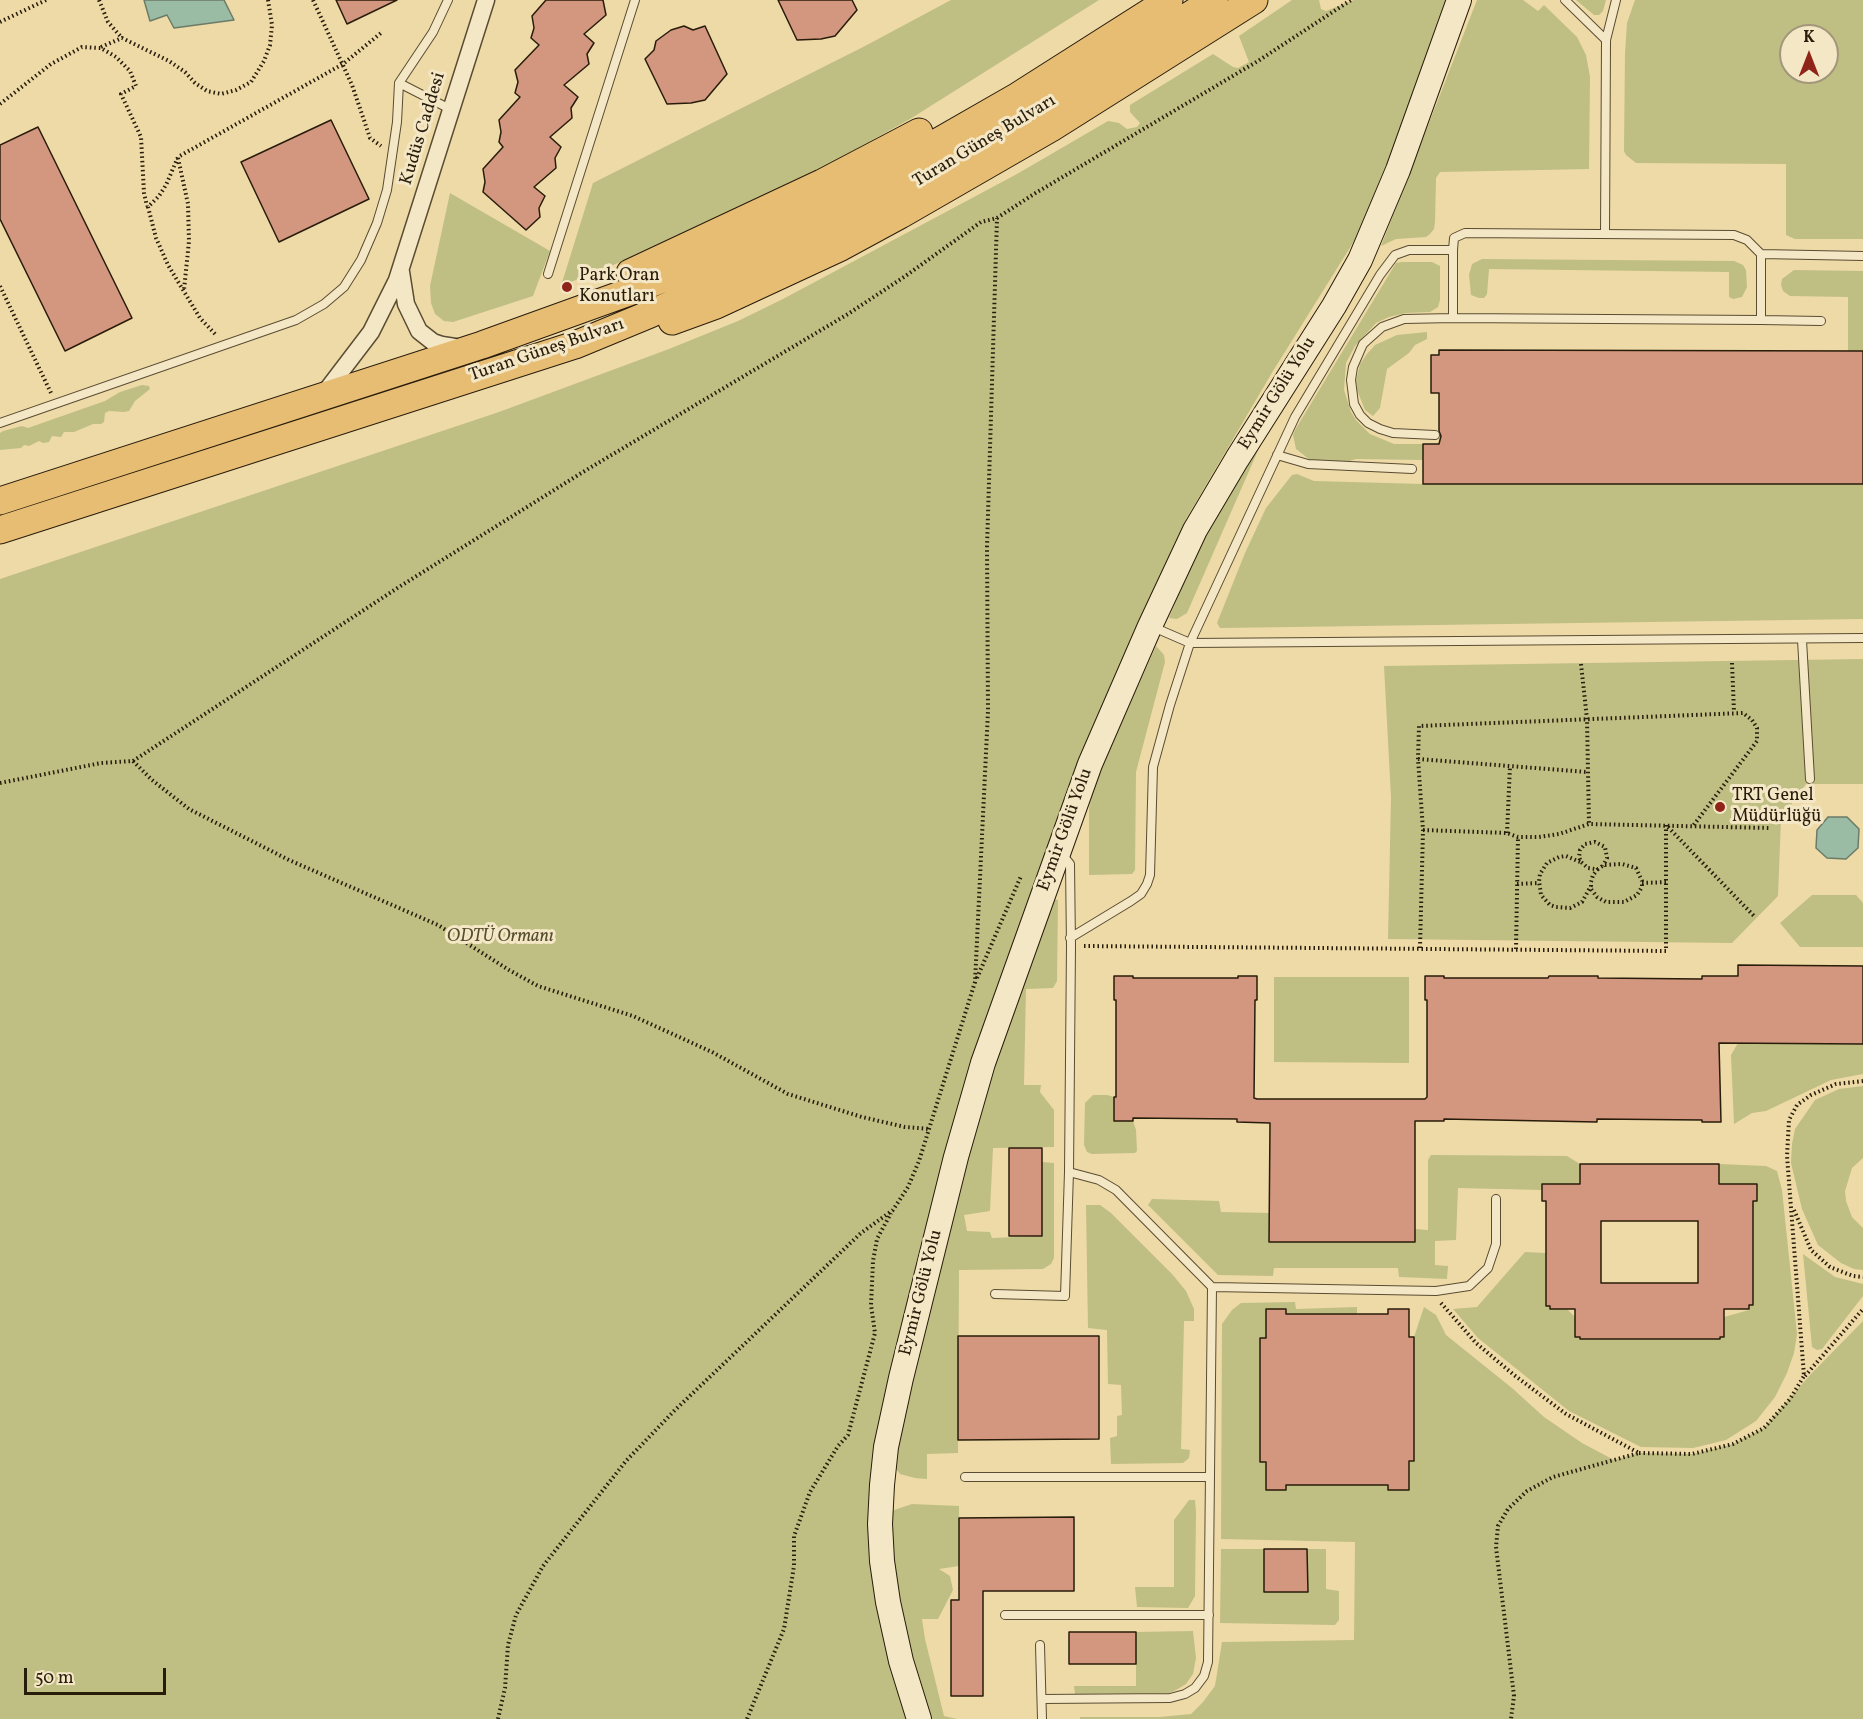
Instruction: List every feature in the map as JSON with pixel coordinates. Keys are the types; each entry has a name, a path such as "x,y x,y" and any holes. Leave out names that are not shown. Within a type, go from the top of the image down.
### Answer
{"main road":[{"path":"570,314 628,274 822,183 919,132 1020,74 1137,0"},
{"name":"Turan Güneş Bulvarı","path":"0,501 476,347 570,314 725,253 837,199 1018,96 1169,0"},
{"name":"Turan Güneş Bulvarı","path":"0,530 575,345 727,279 892,196 983,145 1214,0"},
{"path":"575,345 641,330 697,312 841,247 999,159 1254,0"}],"street":[{"name":"Kudüs Caddesi","path":"321,397 371,332 401,271 486,0"},
{"name":"Eymir Gölü Yolu","path":"920,1719 901,1661 882,1561 880,1524 886,1448 956,1157 987,1053 1090,764 1150,626 1195,530 1334,306 1360,260 1394,180 1459,0"},
{"name":"Kudüs Caddesi","path":"401,271 406,304 419,331 433,342 442,345 455,348 476,347"}],"lane":[{"path":"0,423 296,320 324,304 344,287 361,260 377,223 387,190 393,156 399,83 433,32 448,0"},
{"path":"548,274 635,0"},
{"path":"1565,0 1606,40"},
{"path":"1605,234 1606,40 1616,0"},
{"path":"399,83 450,109"},
{"path":"1453,318 1453,250 1455,238 1465,233 1734,235 1747,240 1761,254 1863,256"},
{"path":"1070,942 1141,894 1147,884 1150,875 1153,767 1190,643 1295,417 1392,258 1404,251 1453,250"},
{"path":"1761,254 1761,320"},
{"path":"1435,435 1393,433 1380,429 1368,423 1354,404 1351,380 1353,367 1363,344 1382,327 1404,319 1453,318 1821,321"},
{"path":"1277,455 1308,464 1412,469"},
{"path":"1150,626 1190,643 1863,638"},
{"path":"1802,640 1810,778"},
{"path":"995,1294 1065,1296 1069,1172 1070,864 1059,850"},
{"path":"1069,1172 1099,1180 1116,1190 1212,1287 1436,1291 1469,1286 1488,1268 1497,1244 1497,1199"},
{"path":"1042,1700 1170,1698 1185,1694 1195,1688 1204,1676 1208,1662 1209,1615 1212,1287"},
{"path":"965,1477 1210,1477"},
{"path":"1005,1615 1209,1615"},
{"path":"1040,1645 1042,1719"}],"path":[{"path":"0,22 46,0"},
{"path":"99,0 108,22 122,38 170,61 207,91 221,94 236,90 251,82 258,73 267,53 272,25 268,0"},
{"path":"313,0 352,85 370,138 393,156"},
{"path":"0,783 101,763 133,761 399,587 583,472 848,314 981,222 997,218 1258,61 1351,0"},
{"path":"148,207 166,185 178,157 343,64 381,33"},
{"path":"101,48 122,38"},
{"path":"0,104 51,64 82,47 101,48 116,57 130,71 136,86 121,94 141,137 144,193 160,247 200,318 225,345"},
{"path":"178,157 188,204 189,241 183,291"},
{"path":"975,982 988,711 987,547 997,218"},
{"path":"0,286 56,403"},
{"path":"1732,663 1734,712"},
{"path":"1581,664 1587,719 1588,824"},
{"path":"1420,948 1423,830 1418,759 1419,726 1743,713 1752,720 1757,728 1757,741 1693,826"},
{"path":"1418,759 1587,772"},
{"path":"133,761 152,780 189,809 289,860 438,925 538,986 633,1016 712,1052 788,1094 862,1117 905,1127 930,1129"},
{"path":"1507,833 1510,766"},
{"path":"1423,830 1507,833 1518,837 1539,837 1559,834 1588,824 1770,828"},
{"path":"1070,942 1666,951 1666,825"},
{"path":"1666,825 1754,916"},
{"path":"1516,949 1518,837"},
{"path":"1581,862 1579,853 1582,847 1588,843 1602,844 1607,854 1606,861 1600,867 1593,875 1591,883 1590,891 1582,902 1563,909 1550,905 1545,900 1539,884 1543,868 1553,859 1566,856 1581,862 1586,867 1591,883 1597,897 1611,902 1629,901 1640,891 1641,877 1632,866 1622,864 1600,867 1586,867"},
{"path":"747,1719 784,1629 794,1566 794,1536 810,1492 848,1434 875,1333 871,1305 873,1261 877,1239 920,1161 975,982 1021,876"},
{"path":"1642,883 1667,882"},
{"path":"1517,884 1539,884"},
{"path":"1804,1376 1787,1156 1789,1120 1797,1105 1812,1095 1836,1084 1863,1081"},
{"path":"1792,1204 1811,1250 1830,1267 1853,1276 1863,1277"},
{"path":"498,1719 505,1688 508,1645 516,1615 543,1566 626,1461 674,1411 861,1233 893,1210"},
{"path":"1436,1291 1442,1304 1476,1343 1514,1375 1566,1414 1639,1453"},
{"path":"1511,1719 1514,1685 1496,1547 1498,1526 1508,1509 1527,1491 1553,1477 1639,1453 1692,1454 1733,1444 1764,1428 1790,1399 1804,1376 1863,1309"}],"green space":[{"path":"951,0 1099,0 910,119 818,170 623,261 561,286 593,183 865,46"},
{"name":"ODTÜ Ormanı","path":"1292,0 1319,0 1321,9 1326,11 1354,0 1447,0 1390,155 1356,238 1273,371 1186,519 1059,850 983,1063 880,1524 919,1719 0,1719 0,579 499,412 738,321 1017,174 1108,121 1119,123 1127,129 1137,127 1140,123 1130,112 1130,105 1213,54 1233,67 1238,68 1249,62 1239,36"},
{"path":"1477,0 1523,0 1538,11 1544,5 1577,37 1586,55 1590,77 1589,169 1440,172 1436,178 1434,229 1426,237 1396,239 1381,246"},
{"path":"1576,0 1606,0 1603,11 1599,15 1594,15"},
{"path":"1635,0 1863,0 1863,239 1795,239 1786,235 1786,164 1636,163 1624,151 1627,23"},
{"path":"450,193 550,251 533,296 453,322 444,321 435,314 431,303 430,286"},
{"path":"1482,259 1734,261 1743,265 1746,270 1747,287 1742,297 1733,299 1729,297 1729,272 1489,269 1487,294 1484,298 1479,298 1471,295 1469,275 1472,264"},
{"path":"1432,262 1440,266 1438,307 1430,312 1406,313 1376,323 1355,346 1346,363 1344,390 1351,412 1370,434 1394,444 1423,444 1423,460 1356,459 1346,462 1310,460 1296,449 1293,435 1295,430 1396,263"},
{"path":"1794,270 1863,271 1863,356 1862,351 1848,351 1848,297 1790,296 1783,291 1781,285 1782,279"},
{"path":"1427,332 1427,339 1415,345 1409,353 1387,369 1380,408 1373,416 1365,410 1357,390 1356,381 1360,364 1375,345 1397,335"},
{"path":"142,385 149,386 150,389 135,401 129,411 109,411 105,413 104,422 101,424 93,424 74,432 64,432 61,437 52,436 49,442 39,441 21,448 0,450 0,433 3,431 22,426 28,428 105,401 120,392"},
{"path":"1270,423 1187,613 1177,619 1169,618 1208,524"},
{"path":"1297,474 1314,481 1423,484 1863,484 1863,619 1220,628 1217,623 1266,508 1292,475"},
{"path":"1156,646 1164,655 1165,662 1136,772 1135,870 1132,874 1089,875 1089,808 1092,793"},
{"path":"1863,659 1863,784 1806,784 1781,819 1778,896 1732,943 1388,939 1391,797 1384,666"},
{"path":"1812,895 1856,895 1863,903 1863,947 1800,947 1780,923"},
{"path":"1050,899 1058,900 1057,981 1053,988 1026,989 1024,1085 1041,1085 1040,1092 1054,1110 1054,1147 993,1148 990,1211 964,1215 967,1231 990,1232 992,1238 1042,1236 1042,1162 1054,1163 1054,1258 1051,1264 1043,1269 959,1270 958,1453 927,1454 927,1479 915,1478 900,1474 894,1466 899,1423 946,1231 990,1081"},
{"path":"1274,977 1409,977 1409,1063 1274,1062"},
{"path":"1738,1043 1863,1044 1863,1074 1831,1080 1766,1111 1752,1113 1734,1124 1731,1055"},
{"path":"1863,1086 1863,1158 1852,1168 1845,1191 1852,1217 1863,1228 1863,1270 1841,1263 1818,1245 1802,1209 1791,1163 1795,1129 1815,1100 1839,1089"},
{"path":"1093,1095 1114,1097 1114,1121 1133,1121 1136,1130 1137,1151 1135,1153 1092,1154 1087,1152 1084,1145 1085,1103"},
{"path":"1431,1155 1567,1156 1580,1164 1580,1184 1542,1184 1542,1190 1458,1188 1456,1240 1435,1241 1435,1265 1448,1266 1447,1279 1399,1277 1398,1268 1274,1268 1273,1276 1218,1275 1148,1205 1152,1199 1219,1201 1221,1212 1270,1213 1270,1242 1414,1242 1415,1229 1428,1230 1428,1160"},
{"path":"1719,1164 1766,1166 1777,1171 1782,1190 1797,1334 1794,1353 1775,1397 1756,1421 1726,1440 1693,1448 1641,1447 1569,1411 1478,1338 1453,1309 1477,1307 1525,1252 1546,1253 1550,1309 1567,1309 1575,1317 1580,1339 1719,1339 1724,1317 1749,1310 1749,1305 1753,1305 1753,1201 1757,1200 1757,1184 1719,1184"},
{"path":"1086,1205 1100,1205 1111,1213 1172,1274 1186,1291 1194,1309 1194,1321 1184,1321 1181,1449 1190,1450 1189,1458 1183,1463 1111,1464 1110,1438 1117,1436 1117,1416 1122,1415 1121,1385 1108,1384 1107,1330 1088,1328"},
{"path":"1803,1254 1835,1277 1863,1284 1863,1296 1822,1349 1817,1350 1812,1347"},
{"path":"1295,1302 1296,1309 1357,1307 1357,1314 1286,1314 1286,1309 1266,1310 1266,1338 1260,1338 1267,1490 1286,1490 1286,1485 1414,1461 1414,1337 1424,1307 1436,1315 1446,1335 1544,1417 1582,1443 1614,1460 1639,1453 1693,1454 1733,1444 1764,1428 1811,1374 1863,1321 1863,1719 1080,1719 1080,1717 1160,1717 1191,1714 1215,1686 1222,1642 1354,1640 1355,1542 1221,1539 1222,1324 1232,1310 1241,1303"},
{"path":"1189,1500 1195,1500 1196,1512 1195,1596 1188,1608 1137,1607 1135,1587 1174,1587 1174,1520"},
{"path":"912,1504 959,1506 959,1566 939,1569 950,1576 953,1590 938,1619 922,1619 944,1716 957,1719 927,1719 897,1608 887,1523 894,1510"},
{"path":"1221,1549 1264,1549 1264,1592 1307,1592 1307,1549 1326,1549 1326,1589 1339,1591 1339,1620 1335,1625 1220,1623"},
{"path":"1193,1631 1196,1658 1193,1674 1186,1684 1176,1690 1169,1693 1075,1694 1074,1686 1136,1686 1136,1632"}],"shaded area":[{"path":"144,0 224,0 234,20 174,28 167,15 150,21"},
{"path":"1828,817 1847,817 1859,829 1858,848 1846,859 1827,858 1816,848 1817,830"}],"building":[{"path":"336,0 397,0 347,24"},
{"path":"546,0 603,0 606,15 584,34 594,43 587,54 589,64 564,85 578,97 571,108 572,118 550,137 561,147 555,158 556,168 534,187 545,196 539,208 540,217 526,230 483,192 485,182 483,169 503,147 499,142 501,132 499,120 520,97 515,93 518,82 515,70 539,45 531,38 534,28 532,16"},
{"path":"778,0 852,0 857,10 835,36 797,40"},
{"path":"684,26 693,30 705,26 727,74 705,100 667,104 645,59 654,50 656,41 671,30"},
{"path":"331,120 369,199 279,242 241,162"},
{"path":"38,127 132,318 65,351 0,219 0,145"},
{"path":"1439,350 1863,351 1863,484 1423,484 1423,444 1439,444 1441,436 1439,393 1431,393 1431,355 1439,355"},
{"path":"1738,965 1863,966 1863,1044 1719,1043 1721,1122 1597,1119 1597,1122 1444,1119 1444,1121 1415,1121 1415,1242 1269,1242 1270,1123 1237,1122 1237,1119 1133,1118 1133,1121 1114,1121 1116,1000 1114,1000 1114,976 1238,978 1238,976 1257,976 1254,1098 1425,1099 1427,1097 1427,1000 1425,1000 1425,976 1548,978 1549,976 1598,976 1598,978 1702,979 1702,976 1738,976"},
{"path":"1009,1148 1042,1148 1042,1236 1009,1236"},
{"path":"1580,1164 1719,1164 1719,1184 1757,1184 1757,1201 1753,1201 1753,1305 1749,1305 1749,1309 1724,1309 1724,1337 1720,1339 1580,1339 1580,1337 1575,1337 1575,1309 1550,1309 1550,1306 1546,1306 1546,1201 1542,1201 1542,1184 1580,1184","holes":["1601,1221 1698,1221 1698,1283 1601,1283"]},
{"path":"1266,1309 1286,1309 1286,1314 1388,1314 1388,1309 1409,1309 1409,1337 1414,1337 1414,1461 1409,1461 1409,1490 1388,1490 1388,1485 1286,1485 1286,1490 1266,1490 1266,1462 1260,1462 1260,1338 1266,1338"},
{"path":"958,1336 1099,1336 1099,1439 958,1440"},
{"path":"1074,1517 1074,1591 983,1591 983,1696 951,1696 951,1600 959,1600 959,1518"},
{"path":"1264,1549 1307,1549 1308,1592 1264,1592"},
{"path":"1069,1632 1136,1632 1136,1664 1069,1664"}],"place":[{"name":"Park Oran Konutları","path":"567,287"},
{"name":"TRT Genel Müdürlüğü","path":"1720,807"}]}
